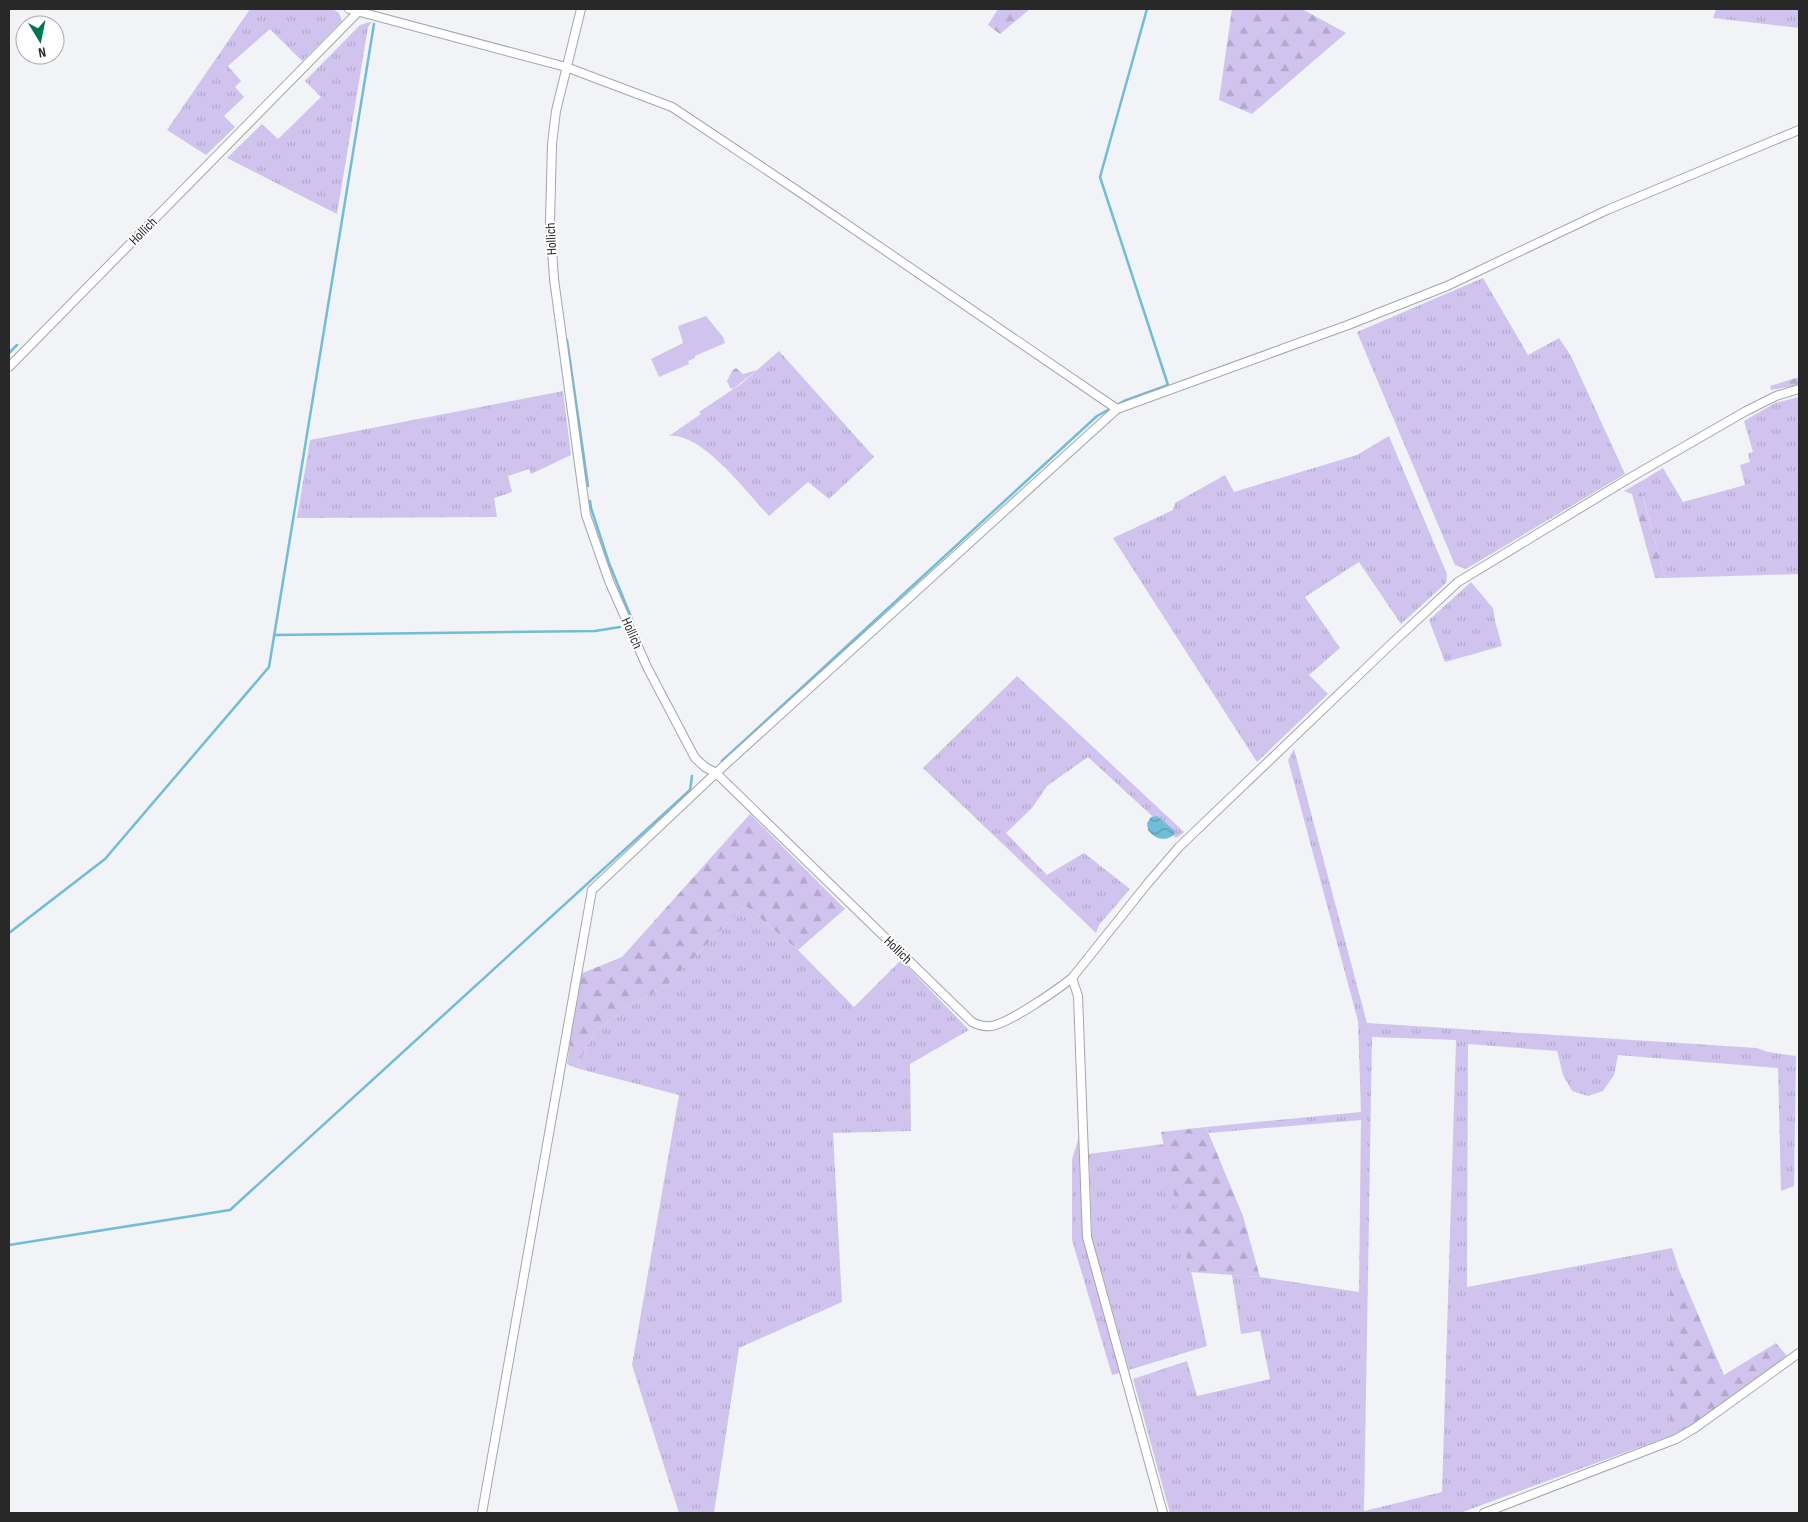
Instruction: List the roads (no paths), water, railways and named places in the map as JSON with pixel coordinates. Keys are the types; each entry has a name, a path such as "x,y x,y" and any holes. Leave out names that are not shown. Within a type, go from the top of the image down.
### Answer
{"street":[{"path":"349,9 566,67 672,106 801,192 1117,409"},
{"name":"Hollich","path":"581,9 556,111 552,144 550,221 554,279 586,515 609,581 647,667 695,758 705,767 716,773 977,1025 992,1026 1000,1024 1054,992 1072,978 1178,847 1458,582 1628,479 1746,411 1776,396 1799,389"},
{"name":"Hollich","path":"9,367 359,11"},
{"path":"482,1513 592,890 716,773 1117,409 1348,326 1447,286 1607,210 1799,130"},
{"path":"1072,978 1078,996 1087,1237 1163,1513"},
{"path":"1484,1513 1676,1439 1695,1428 1799,1353"}],"water":[{"path":"1157,816 1175,831 1174,835 1160,839 1148,830 1147,823 1151,817"}],"waterway":[{"path":"722,761 1097,416 1124,401 1168,385 1100,177 1147,9"},
{"path":"9,933 105,859 269,667 374,24"},
{"path":"567,340 588,486"},
{"path":"9,353 17,345"},
{"path":"590,501 609,563 633,622"},
{"path":"274,635 595,631 620,627"},
{"path":"9,1245 230,1210 690,790 692,776"}]}
